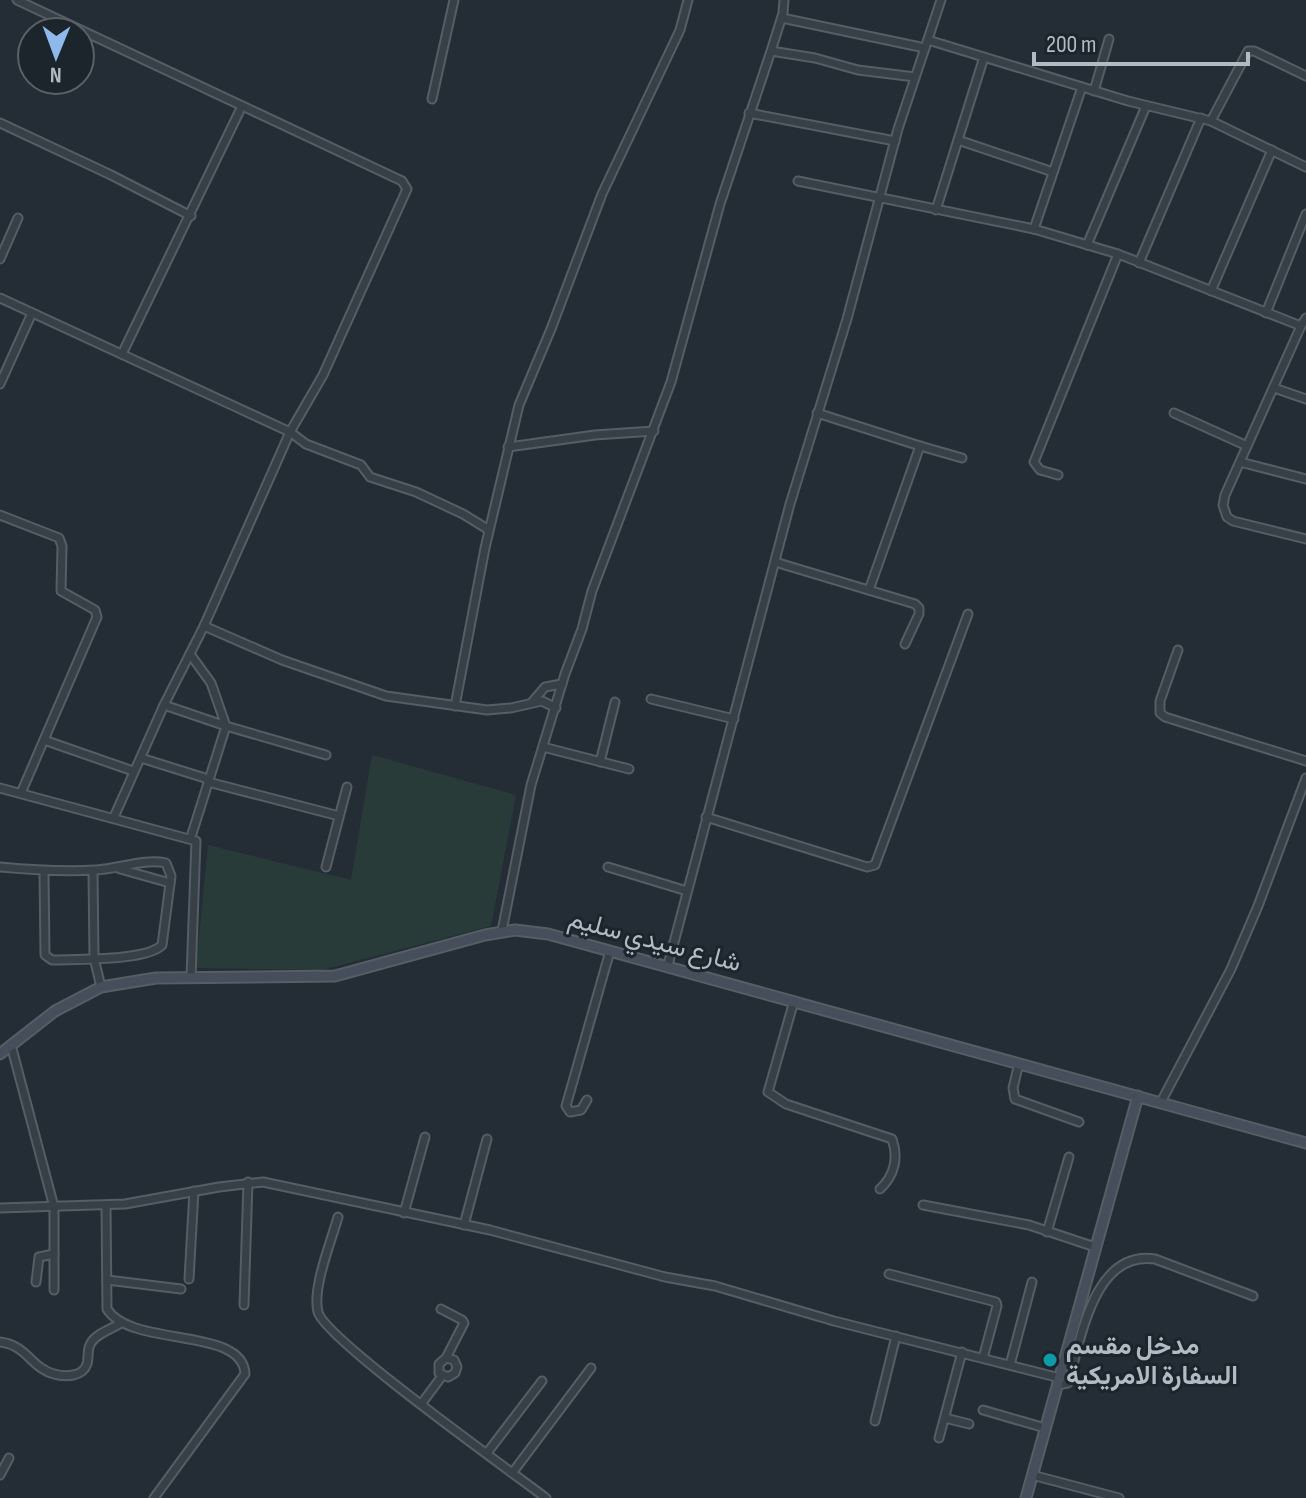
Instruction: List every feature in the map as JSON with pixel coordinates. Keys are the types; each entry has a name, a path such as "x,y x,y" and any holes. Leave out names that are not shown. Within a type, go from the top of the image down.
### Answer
{"main road":[{"name":"شارع سيدي سليم","path":"0,1054 55,1011 101,987 139,979 335,976 502,931 548,934 1306,1143"},
{"path":"1026,1498 1138,1096"}],"street":[{"path":"17,0 402,181 407,189 323,375 290,432 204,626 164,705 114,817"},
{"path":"432,99 454,0"},
{"path":"455,706 489,530 519,405 551,329 582,241 680,30 688,0"},
{"path":"502,931 531,785 592,591 654,431 683,346 720,204 782,18 784,0"},
{"path":"668,965 817,413 895,141 941,0"},
{"path":"782,18 984,57 1146,106 1201,118 1306,167"},
{"path":"1094,91 1109,39"},
{"path":"771,51 815,58 858,70 915,77"},
{"path":"1211,121 1248,51 1306,76"},
{"path":"936,210 984,57"},
{"path":"1034,229 1082,87"},
{"path":"122,354 242,106"},
{"path":"1087,245 1146,106"},
{"path":"749,113 895,141"},
{"path":"1139,263 1201,118"},
{"path":"0,123 191,216"},
{"path":"958,140 1053,172"},
{"path":"1211,291 1272,150"},
{"path":"798,181 1034,229 1118,254 1301,326"},
{"path":"1266,313 1306,214"},
{"path":"0,259 18,218"},
{"path":"1058,475 1040,470 1034,462 1118,254"},
{"path":"0,298 290,432 306,444 361,465 370,477 416,492 489,530"},
{"path":"0,384 32,313"},
{"path":"1306,318 1223,505 1227,517 1306,539"},
{"path":"1274,388 1306,399"},
{"path":"817,413 962,458"},
{"path":"1174,413 1247,446"},
{"path":"508,447 595,435 654,431"},
{"path":"869,590 920,446"},
{"path":"1240,462 1306,479"},
{"path":"0,515 59,538 62,546 61,591 97,613 91,636 21,793"},
{"path":"775,562 917,605 919,614 905,644"},
{"path":"706,817 867,867 875,865 968,614"},
{"path":"204,626 272,656 369,691 455,706 500,709 533,701 549,703 556,708"},
{"path":"1178,650 1160,701 1160,713 1306,761"},
{"path":"190,654 211,683 226,726 191,837"},
{"path":"533,701 545,687 562,684"},
{"path":"651,699 734,719"},
{"path":"600,762 615,702"},
{"path":"164,705 326,755"},
{"path":"44,740 133,771"},
{"path":"543,747 629,769"},
{"path":"141,758 339,816"},
{"path":"1161,1102 1231,969 1306,778"},
{"path":"326,867 347,787"},
{"path":"0,788 191,837 198,845 191,977"},
{"path":"0,867 93,871 158,861 166,863 170,867 170,883 162,945 158,949 94,958 52,960 45,955 44,871"},
{"path":"608,867 687,891"},
{"path":"118,869 170,883"},
{"path":"93,871 94,958 101,987"},
{"path":"587,1100 581,1110 570,1112 566,1106 610,951"},
{"path":"794,1001 768,1092 786,1104 892,1139 895,1150 893,1170 880,1189"},
{"path":"11,1045 54,1207 54,1290"},
{"path":"1019,1063 1013,1088 1015,1099 1079,1122"},
{"path":"404,1213 425,1137"},
{"path":"464,1225 487,1139"},
{"path":"1047,1232 1069,1157"},
{"path":"0,1208 106,1206 248,1182 278,1184 464,1225 665,1277 715,1286 1068,1383 1085,1319 1104,1281 1124,1262 1142,1257 1155,1259 1253,1296"},
{"path":"244,1305 248,1182"},
{"path":"189,1279 194,1191"},
{"path":"923,1205 1029,1225 1095,1247"},
{"path":"106,1206 107,1309 113,1319 187,1341 221,1346 242,1360 245,1367 245,1374 236,1387 154,1498"},
{"path":"338,1217 317,1294 321,1320 368,1362 546,1498"},
{"path":"36,1282 39,1257 54,1254"},
{"path":"889,1274 996,1302 983,1358"},
{"path":"107,1280 181,1289"},
{"path":"1010,1365 1032,1282"},
{"path":"441,1309 464,1323 446,1358 439,1364 442,1376"},
{"path":"0,1342 16,1346 48,1373 72,1376 86,1367 89,1346 95,1338 121,1323"},
{"path":"875,1421 896,1336"},
{"path":"939,1438 962,1352"},
{"path":"442,1376 450,1377 457,1369 454,1360 446,1358"},
{"path":"513,1472 591,1368"},
{"path":"422,1403 442,1376"},
{"path":"487,1453 542,1381"},
{"path":"983,1410 1045,1428"},
{"path":"945,1418 969,1424"},
{"path":"0,1475 9,1458"},
{"path":"1032,1475 1119,1498"}],"green space":[{"path":"372,755 516,795 491,926 322,970 196,968 208,845 351,880"}],"place":[{"name":"مدخل مقسم السفارة الامريكية","path":"1050,1360"}]}
